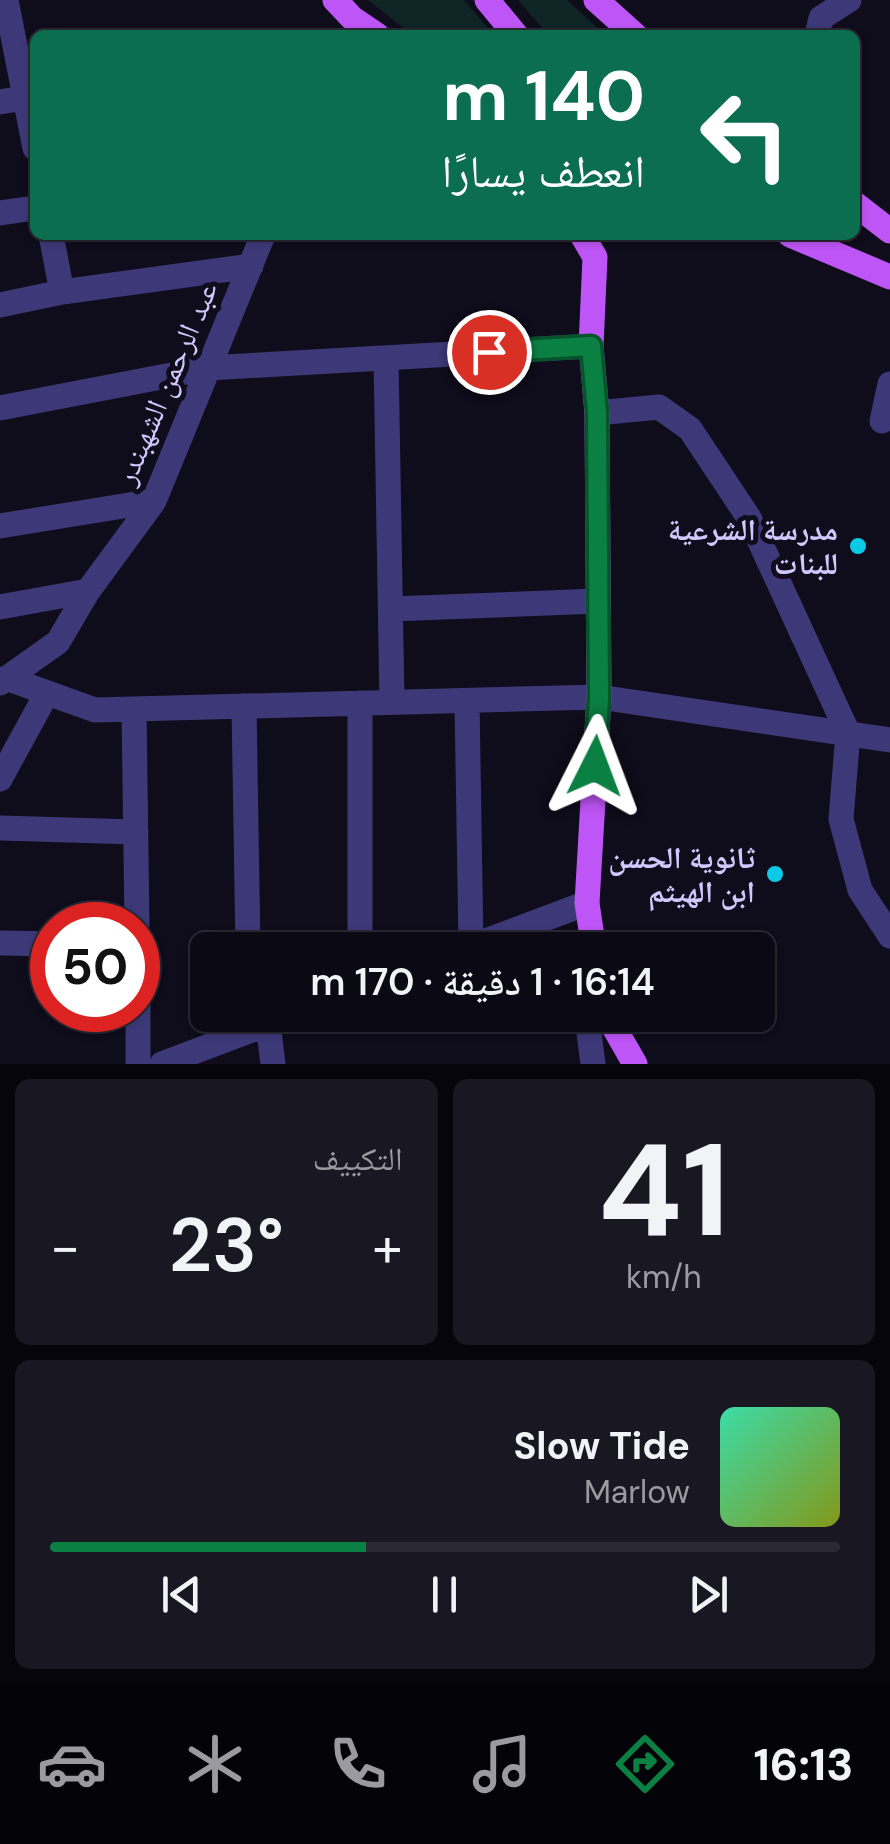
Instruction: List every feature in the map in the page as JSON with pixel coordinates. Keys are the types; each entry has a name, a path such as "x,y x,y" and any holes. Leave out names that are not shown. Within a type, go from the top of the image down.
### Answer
{"main road":[{"path":"487,0 512,30"},
{"path":"596,0 629,30"},
{"path":"344,18 367,30"},
{"path":"860,208 890,231"},
{"path":"802,240 890,276"},
{"path":"588,246 597,412 599,698 587,902 591,932"},
{"path":"614,1032 635,1064"}],"street":[{"path":"6,0 20,99 30,132"},
{"path":"818,30 821,18 849,0"},
{"path":"0,213 30,209"},
{"path":"52,240 62,292"},
{"name":"عبد الرحمن الشهبندر","path":"3,681 58,642 88,591 154,501 261,240"},
{"path":"0,304 251,266"},
{"path":"0,408 208,368 591,346"},
{"path":"386,358 392,702"},
{"path":"882,420 890,384"},
{"path":"597,412 659,407 690,429 749,518 848,734 841,819 860,890 890,936"},
{"path":"0,526 154,501"},
{"path":"0,607 88,591"},
{"path":"391,608 598,601"},
{"path":"3,681 95,710 599,698 890,740"},
{"path":"0,779 47,693"},
{"path":"466,932 467,701"},
{"path":"360,704 360,932"},
{"path":"244,706 248,932"},
{"path":"134,709 137,902"},
{"path":"0,828 136,832"},
{"path":"508,932 587,902"},
{"path":"0,942 30,943"},
{"path":"138,1032 138,1064"},
{"path":"162,1064 239,1032"},
{"path":"267,1032 273,1064"},
{"path":"590,1032 592,1064"}],"green space":[{"path":"368,0 464,0 490,30 406,30"},
{"path":"518,0 567,0 600,30 544,30"}],"place":[{"name":"مدرسة الشرعية للبنات","path":"858,546"},
{"name":"ثانوية الحسن ابن الهيثم","path":"775,874"}],"route":[{"path":"489,352 591,346 597,412 599,698 595,766"}]}
